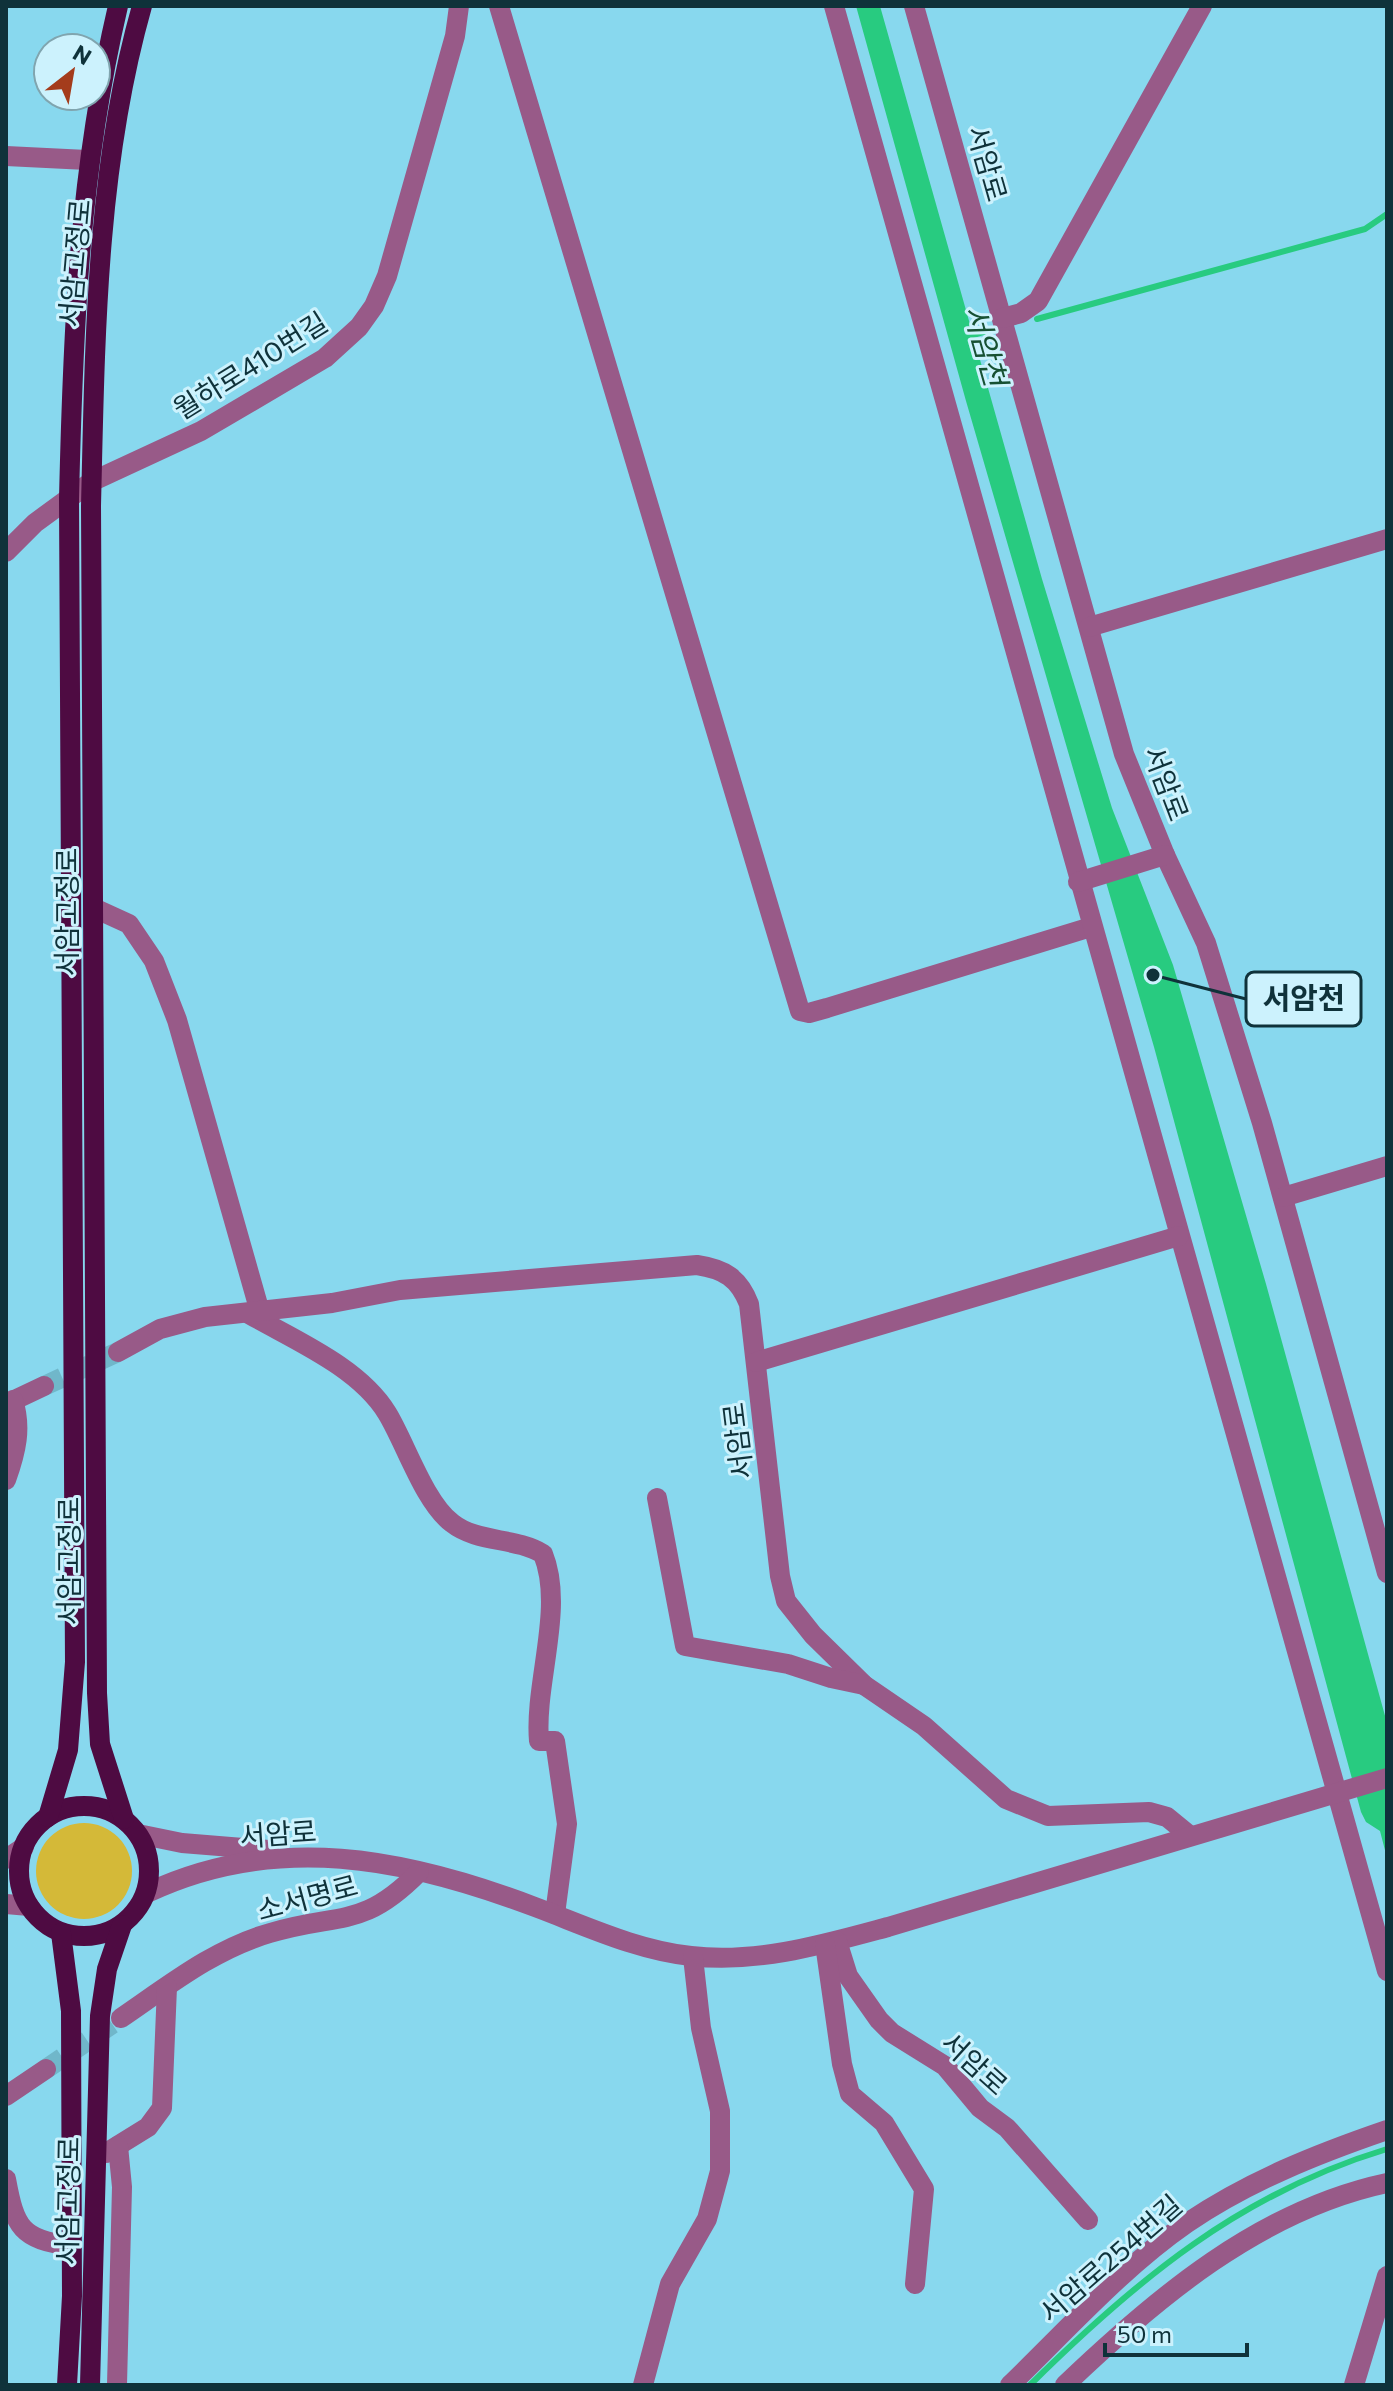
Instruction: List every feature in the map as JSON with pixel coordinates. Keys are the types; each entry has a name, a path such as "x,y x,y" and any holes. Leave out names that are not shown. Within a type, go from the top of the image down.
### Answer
{"main road":[{"name":"서암고정로","path":"48,1817 68,1750 75,1662 69,499 72,342 87,160 118,6"},
{"name":"서암고정로","path":"131,1826 100,1744 97,1693 91,482 104,220 112,156 142,6"},
{"path":"85,1805 131,1826 147,1852 150,1873 147,1893 137,1911 122,1925 103,1934 84,1937 61,1933 43,1922 29,1906 21,1887 19,1866 33,1830 48,1817 85,1805"},
{"name":"서암고정로","path":"90,2385 102,1992 122,1925"},
{"name":"서암고정로","path":"61,1933 71,2011 71,2246 67,2385"}],"street":[{"name":"월하로410번길","path":"6,552 27,530 91,482 201,431 325,358 359,327 374,306 400,234 455,36 459,6"},
{"path":"499,6 800,1011 809,1013 827,1008 1091,927"},
{"path":"834,6 1085,880 1091,927 1340,1789 1387,1971"},
{"name":"서암로","path":"914,6 1124,754 1160,856 1206,943 1283,1197 1387,1573"},
{"path":"1003,318 1021,313 1038,301 1202,6"},
{"path":"6,156 87,160"},
{"path":"1089,627 1387,539"},
{"path":"1085,880 1160,856"},
{"path":"94,908 129,924 154,961 177,1020 254,1313"},
{"path":"1283,1197 1387,1166"},
{"path":"756,1362 1179,1236"},
{"name":"서암로","path":"254,1313 400,1290 697,1265 724,1272 743,1288 749,1304 786,1601 797,1618 864,1685 924,1726 1006,1799 1026,1810 1048,1816 1149,1812 1167,1817 1189,1835"},
{"path":"118,1352 160,1329 182,1322 254,1313 340,1368 368,1390 387,1412 407,1457 449,1521 467,1532 509,1540 543,1554 549,1567 549,1600 545,1664 537,1714 539,1741 555,1741 567,1824 555,1914"},
{"path":"6,1480 16,1452 19,1418 10,1402 44,1386"},
{"path":"657,1498 685,1646 788,1664 864,1685"},
{"name":"서암로","path":"147,1893 188,1874 218,1866 305,1855 359,1860 484,1889 602,1934 693,1957 747,1956 831,1943 1340,1789 1387,1778"},
{"path":"131,1826 182,1843 305,1855"},
{"path":"6,1859 24,1847"},
{"name":"소서명로","path":"121,2018 207,1960 269,1933 360,1916 400,1892 419,1872"},
{"path":"6,1904 29,1906"},
{"path":"831,1943 842,2064 850,2094 884,2123 924,2189 915,2284"},
{"name":"서암로","path":"831,1943 848,1976 879,2020 892,2033 945,2066 980,2108 1007,2128 1088,2220"},
{"path":"643,2385 670,2284 707,2219 720,2171 720,2111 701,2028 693,1957"},
{"path":"95,2159 148,2127 162,2108 167,1987"},
{"path":"6,2096 46,2069"},
{"name":"서암로254번길","path":"1010,2385 1146,2257 1190,2222 1287,2166 1387,2130"},
{"path":"117,2385 122,2218 118,2146"},
{"path":"6,2179 14,2217 22,2230 49,2243 71,2246"},
{"path":"1065,2385 1202,2266 1297,2215 1362,2189 1387,2183"},
{"path":"1354,2385 1387,2276"}],"shaded area":[{"path":"856,6 880,6 1042,579 1112,808 1173,965 1266,1284 1387,1723 1387,1858 1380,1831 1366,1822 1361,1812 1154,1047 966,401"},
{"path":"84,1823 102,1827 118,1837 128,1853 132,1871 128,1889 118,1905 102,1915 84,1919 66,1915 50,1905 40,1889 36,1871 40,1853 50,1837 66,1827"}],"waterway":[{"path":"1037,319 1365,229 1387,214"},
{"path":"966,337 997,328"},
{"path":"1030,2385 1110,2310 1194,2244 1238,2215 1285,2190 1334,2167 1387,2149"}],"tunnel":[{"path":"44,1386 118,1352"},
{"path":"46,2069 121,2018"}],"place":[{"name":"서암천","path":"1153,975"}]}
